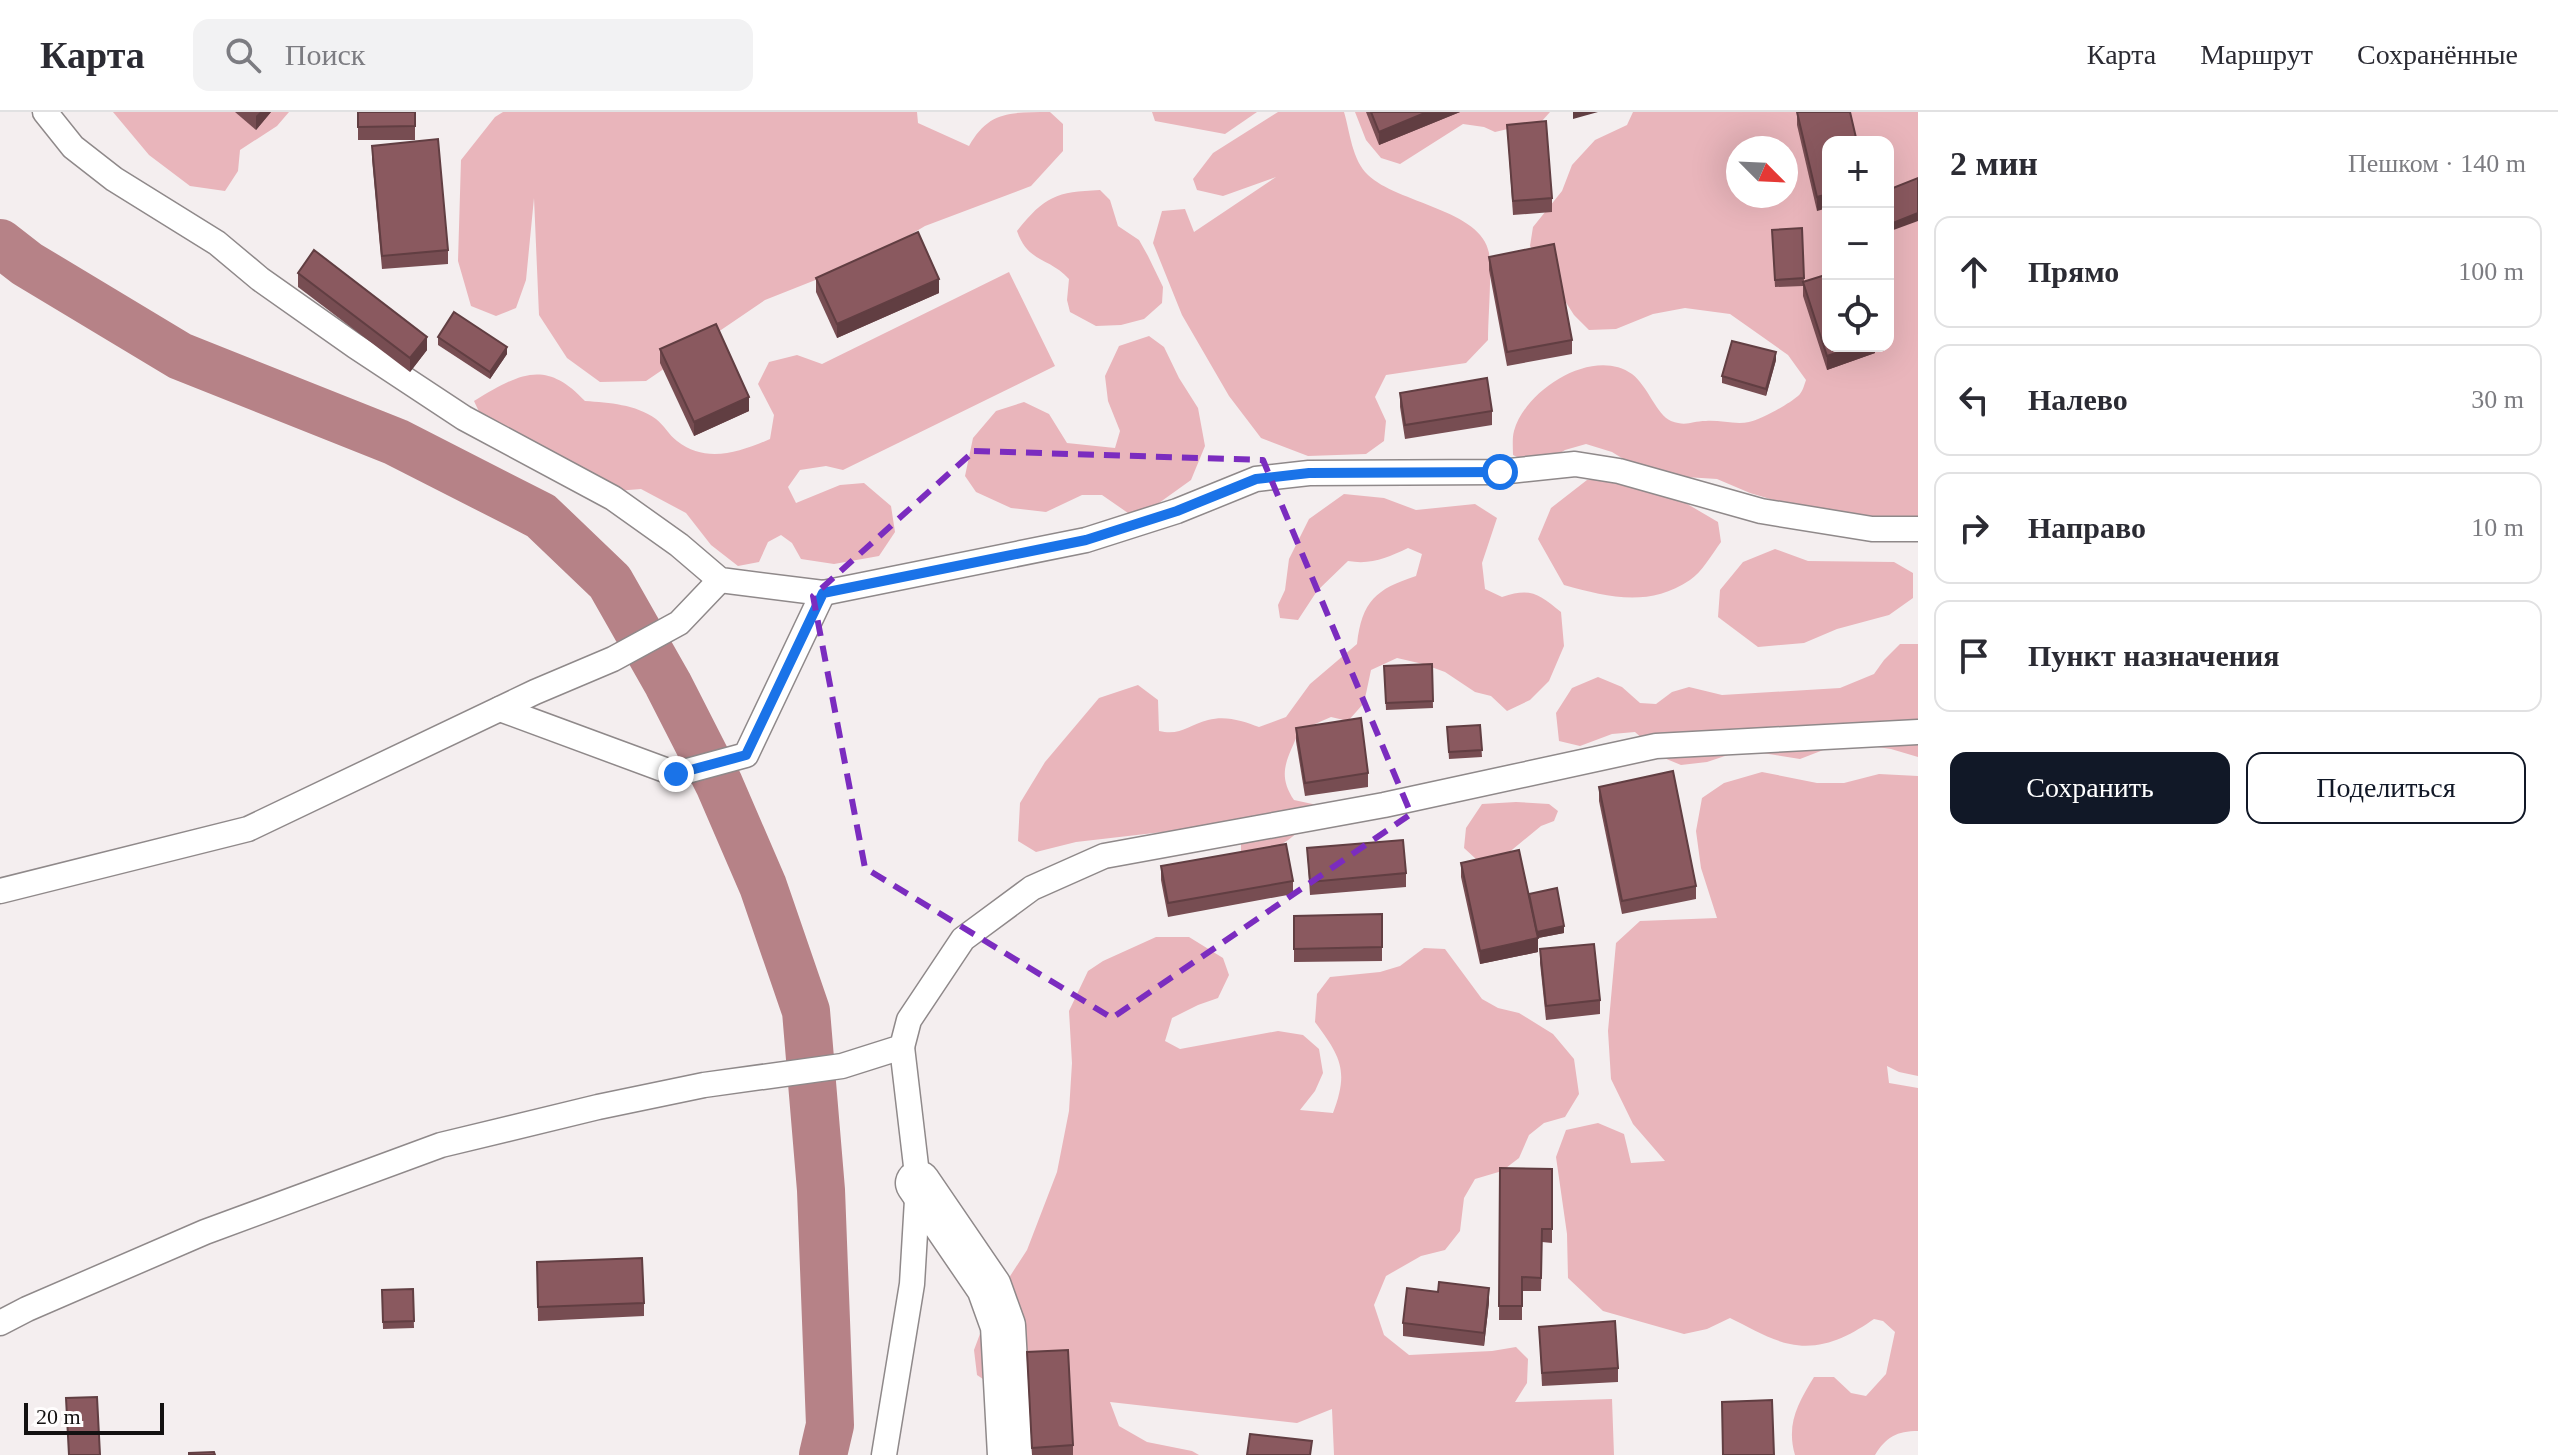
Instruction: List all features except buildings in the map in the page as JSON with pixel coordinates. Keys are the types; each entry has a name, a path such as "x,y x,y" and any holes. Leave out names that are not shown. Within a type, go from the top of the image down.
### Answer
{"street":[{"path":"918,1183 989,1287 1003,1326 1010,1455"}],"lane":[{"path":"45,112 73,147 114,179 217,243 260,279 464,418 613,498 679,545 720,580 823,593 1086,540 1177,511 1256,479 1309,473 1500,472 1575,464 1619,471 1761,511 1872,529 1918,529"},
{"path":"0,891 248,829 613,659 679,623 720,580"},
{"path":"500,709 676,774 746,755 823,593"},
{"path":"884,1455 912,1284 918,1183 902,1047 909,1020 963,939 1032,888 1104,856 1384,805 1656,746 1918,732"},
{"path":"0,1323 205,1232 441,1145 704,1085 842,1066 902,1047"}],"highlighted area":[{"path":"974,451 1263,460 1411,814 1112,1018 865,868 813,596"}],"shaded area":[{"path":"113,112 289,112 277,126 240,150 238,171 225,191 190,186 149,155"},
{"path":"503,112 917,112 918,123 969,146 984,126 1001,116 1050,112 1063,124 1063,151 1031,186 925,226 871,258 765,300 646,381 600,382 567,358 539,315 534,198 526,280 516,308 496,316 471,306 458,261 461,160 495,117"},
{"path":"1152,112 1257,112 1225,134 1155,121"},
{"path":"1278,112 1344,112 1355,154 1368,175 1381,185 1437,208 1471,227 1483,238 1489,253 1488,340 1466,363 1386,375 1375,397 1386,421 1384,441 1366,454 1308,456 1261,438 1229,396 1182,315 1153,243 1162,211 1185,209 1194,232 1276,177 1223,196 1197,190 1193,179 1213,153"},
{"path":"1355,112 1550,112 1542,121 1495,132 1463,124 1400,164 1381,158 1366,140"},
{"path":"1633,112 1918,112 1918,519 1900,523 1787,504 1717,479 1670,476 1638,468 1612,452 1586,444 1565,450 1537,467 1513,455 1514,431 1532,401 1562,377 1580,369 1599,365 1616,367 1632,374 1666,418 1681,424 1754,421 1794,399 1801,393 1806,380 1788,355 1730,314 1685,308 1653,314 1616,329 1589,330 1574,315 1530,246 1533,227 1562,191 1572,165 1595,140 1627,125"},
{"path":"1100,190 1110,200 1118,226 1139,240 1163,287 1162,303 1144,319 1121,325 1096,326 1070,312 1067,300 1069,279 1027,249 1017,231 1052,198 1072,192"},
{"path":"1009,272 1055,366 843,470 826,466 800,470 788,487 796,503 840,485 864,483 891,506 895,532 879,556 834,564 801,559 792,543 781,535 768,542 759,562 738,566 711,545 686,513 641,489 616,491 482,418 474,401 518,378 544,375 557,379 585,401 622,405 648,414 688,448 723,454 770,439 774,415 758,384 769,362 797,355 822,364"},
{"path":"1149,336 1164,347 1198,408 1205,446 1191,480 1145,513 1128,513 1102,495 1082,495 1046,512 1011,508 976,492 965,476 973,438 996,411 1024,402 1049,414 1067,443 1115,448 1120,431 1108,401 1105,376 1119,346"},
{"path":"1631,479 1660,488 1718,522 1721,542 1694,577 1659,594 1628,598 1564,585 1538,539 1551,508 1587,480"},
{"path":"1344,494 1384,498 1416,510 1475,504 1497,518 1482,563 1485,589 1502,597 1534,594 1561,612 1564,646 1549,681 1530,700 1507,711 1491,696 1475,692 1445,672 1423,664 1397,658 1371,670 1364,703 1348,721 1331,717 1299,731 1288,758 1286,782 1294,800 1317,805 1317,812 1292,837 1276,847 1241,853 1241,832 1206,827 1076,842 1036,852 1018,841 1020,803 1045,762 1099,698 1138,685 1158,700 1159,731 1179,731 1221,718 1259,727 1286,717 1310,684 1357,644 1367,607 1381,592 1416,576 1422,554 1408,548 1379,560 1348,561 1317,591 1298,620 1280,618 1278,605 1285,590 1289,559 1309,519"},
{"path":"1775,549 1808,561 1894,562 1913,573 1913,598 1889,615 1837,629 1804,643 1758,647 1718,617 1720,590 1743,562"},
{"path":"1900,644 1918,644 1918,757 1891,749 1844,742 1800,759 1743,750 1707,762 1681,765 1664,758 1635,732 1612,734 1580,746 1559,741 1556,713 1572,688 1598,677 1622,687 1640,703 1656,704 1672,692 1689,687 1722,695 1840,688 1874,674"},
{"path":"1762,772 1817,783 1844,783 1879,774 1918,776 1918,1076 1887,1066 1889,1083 1918,1088 1918,1431 1893,1436 1875,1455 1795,1455 1792,1433 1799,1405 1814,1377 1834,1377 1851,1393 1866,1396 1886,1374 1895,1332 1883,1321 1874,1319 1824,1344 1802,1346 1782,1342 1730,1318 1707,1329 1684,1334 1603,1311 1568,1278 1567,1234 1556,1157 1566,1130 1598,1123 1624,1134 1631,1163 1665,1161 1633,1124 1611,1079 1608,1031 1616,943 1640,921 1717,918 1701,868 1696,831 1702,798 1724,783"},
{"path":"1482,804 1549,804 1558,811 1554,821 1541,826 1507,854 1476,859 1464,848 1466,828"},
{"path":"1156,937 1189,937 1223,958 1229,975 1218,998 1172,1018 1165,1041 1180,1049 1278,1031 1303,1035 1319,1049 1323,1073 1315,1091 1300,1110 1333,1113 1341,1086 1336,1055 1315,1022 1317,994 1330,977 1380,972 1400,966 1424,948 1445,949 1482,999 1498,1008 1519,1013 1553,1034 1574,1059 1579,1094 1565,1117 1544,1123 1529,1135 1519,1158 1502,1171 1475,1179 1464,1198 1460,1231 1445,1250 1421,1256 1386,1276 1374,1305 1384,1335 1409,1355 1516,1347 1528,1359 1527,1383 1515,1402 1612,1399 1614,1455 1334,1455 1332,1409 1297,1423 1110,1402 1119,1426 1147,1442 1199,1455 1013,1455 998,1389 977,1375 974,1350 990,1307 1027,1250 1057,1172 1069,1111 1072,1063 1069,1011 1088,971"}],"waterway":[{"path":"0,243 27,264 180,356 396,442 541,516 610,582 668,684 719,784 763,886 806,1011 821,1190 830,1425 823,1455"}],"route":[{"path":"676,774 746,755 823,593 1086,540 1177,511 1256,479 1309,473 1500,472"}]}
